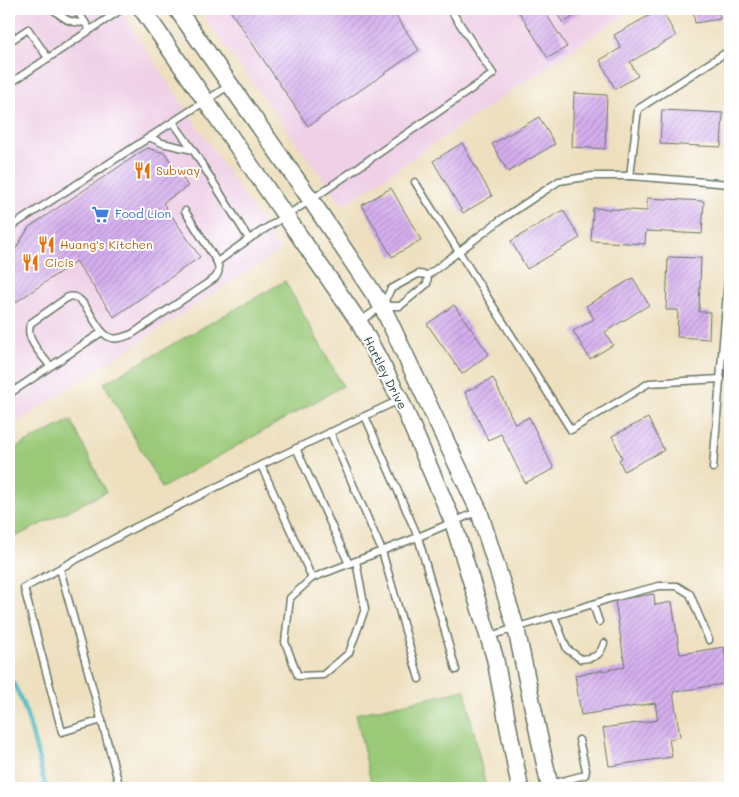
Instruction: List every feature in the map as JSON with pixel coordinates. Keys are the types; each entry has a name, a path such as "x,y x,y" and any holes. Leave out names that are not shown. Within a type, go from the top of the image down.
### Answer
{"street":[{"name":"Hartley Drive","path":"142,9 359,322 400,399 453,522 489,637 495,658 520,788"},
{"name":"Hartley Drive","path":"177,9 311,200 382,306 479,511 516,628 549,786"}],"lane":[{"path":"53,9 61,17 78,23 85,22"},
{"path":"77,9 90,30"},
{"path":"9,84 122,9"},
{"path":"217,262 249,239 311,200 493,74 450,9"},
{"path":"9,42 28,29 48,58"},
{"path":"630,176 638,109 730,50"},
{"path":"9,228 149,136 231,85"},
{"path":"173,122 193,150 249,239"},
{"path":"149,136 162,143 193,150"},
{"path":"382,306 400,306 427,284 428,276 460,250 498,221 559,181 593,176 630,176 730,184"},
{"path":"416,182 571,430 649,383 721,379"},
{"path":"50,366 30,337 29,326 68,297 72,296 80,299 102,332 112,338 117,338 132,334 215,278 219,269 217,262 185,211"},
{"path":"713,468 730,254"},
{"path":"359,322 382,306 391,289 418,274 428,276"},
{"path":"9,394 102,332"},
{"path":"102,720 62,732 24,588 132,529 261,464 400,399"},
{"path":"364,416 418,537 456,670"},
{"path":"330,432 382,551 419,679"},
{"path":"296,448 349,564"},
{"path":"261,464 312,578"},
{"path":"356,561 365,609 348,653 323,674 298,676 285,642 290,598 312,578 479,511"},
{"path":"60,569 120,788"},
{"path":"489,637 593,604 659,586 677,586 690,594 709,640"},
{"path":"593,604 600,622"},
{"path":"554,616 567,649 581,659 594,658 602,651 604,642"},
{"path":"549,786 585,775 586,770 579,740"}],"shaded area":[{"path":"9,9 119,9 280,250 9,427"},
{"path":"198,9 632,9 343,206"}],"green space":[{"path":"285,281 343,386 162,488 104,383"},
{"path":"71,420 106,492 9,540 9,451"},
{"path":"465,690 486,788 372,788 356,714"}],"building":[{"path":"229,9 391,9 419,50 308,126"},
{"path":"517,9 543,9 567,47 548,58"},
{"path":"554,9 580,9 582,11 563,23"},
{"path":"661,9 676,36 630,62 638,76 615,89 600,60 621,48 614,35"},
{"path":"693,9 719,9 720,19 695,23"},
{"path":"574,93 607,95 605,149 572,147"},
{"path":"662,110 723,113 721,147 660,144"},
{"path":"539,117 555,144 508,172 492,144"},
{"path":"462,143 492,196 463,213 433,161"},
{"path":"147,148 165,153 188,186 163,203 200,257 114,317 76,261 9,307 9,257 29,227"},
{"path":"391,188 421,240 392,257 362,205"},
{"path":"647,198 704,201 702,234 646,231 645,244 591,241 593,208 647,211"},
{"path":"563,210 580,238 527,269 511,241"},
{"path":"668,257 701,258 699,312 710,312 709,339 677,337 678,310 666,310"},
{"path":"633,278 649,305 605,332 613,345 590,359 573,331 594,319 586,306"},
{"path":"454,305 489,354 462,374 427,324"},
{"path":"493,378 515,424 529,417 554,469 525,483 501,434 488,440 465,392"},
{"path":"648,418 664,450 624,471 619,460 622,458 612,436"},
{"path":"654,594 655,605 672,602 680,654 724,647 729,683 673,692 680,737 669,739 672,757 609,766 603,728 658,720 655,703 581,715 575,675 625,667 615,600"},
{"path":"730,776 730,788 722,788"}],"waterway":[{"path":"9,677 16,688 27,715 46,788"}],"place":[{"name":"Subway","path":"142,171"},
{"name":"Food Lion","path":"101,214"},
{"name":"Huang's Kitchen","path":"46,245"},
{"name":"Cicis","path":"31,263"}]}
